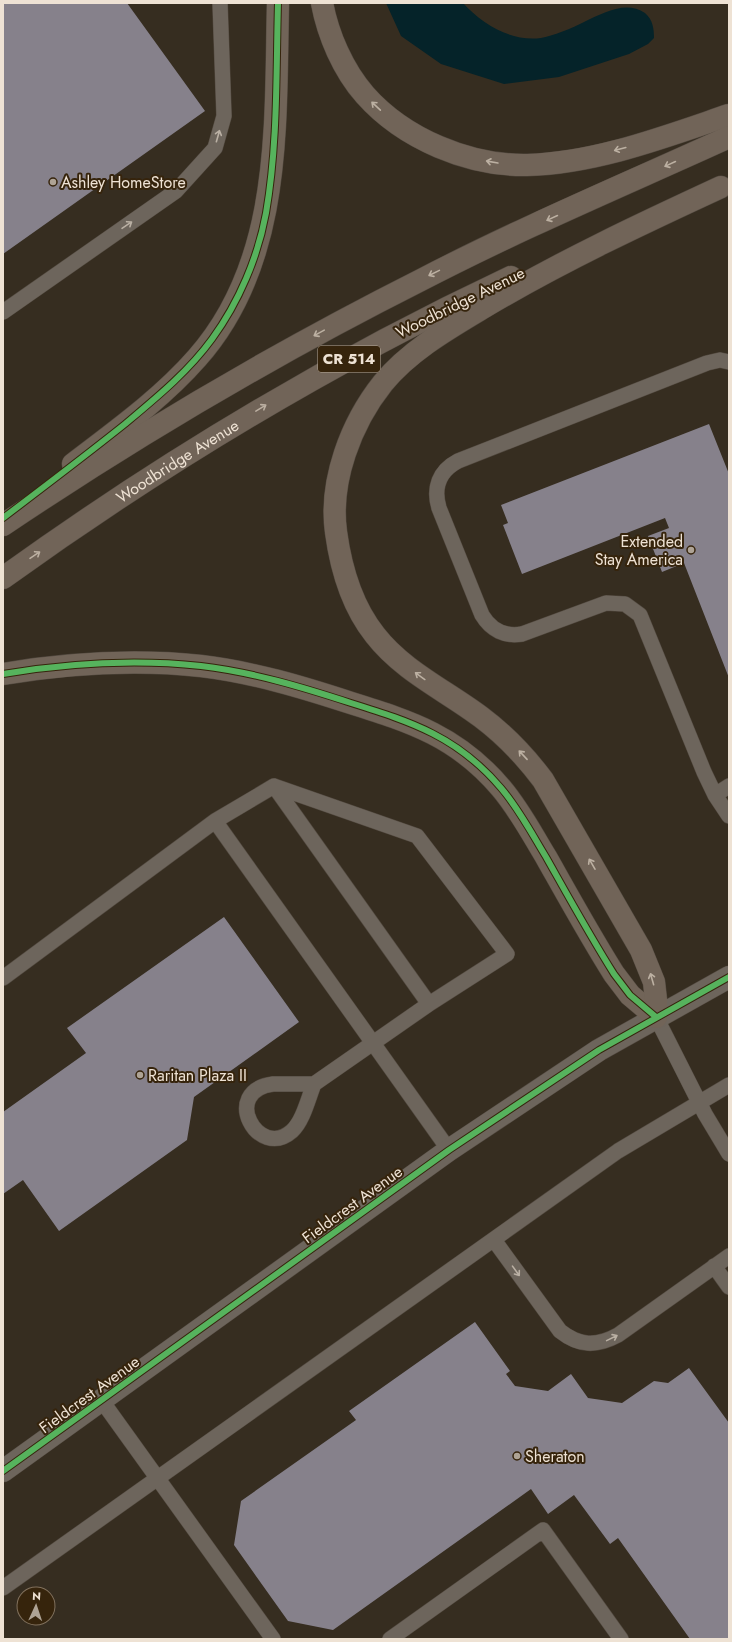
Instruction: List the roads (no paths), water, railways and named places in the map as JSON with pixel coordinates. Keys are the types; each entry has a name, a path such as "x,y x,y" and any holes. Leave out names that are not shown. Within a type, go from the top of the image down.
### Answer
{"main road":[{"path":"3,518 165,390 198,358 229,312 255,254 266,213 273,141 278,3"},
{"path":"322,3 332,39 341,58 364,94 384,113 402,126 444,149 491,162 510,164 571,161 617,150 698,126 729,115"},
{"name":"CR 514","path":"3,525 164,422 336,323 473,254 729,137"},
{"path":"656,1018 654,982 641,950 543,780 529,761 497,730 402,662 375,635 364,619 354,600 341,563 335,526 334,506 340,470 361,416 384,382 419,349 472,314 533,278 725,185"},
{"name":"Woodbridge Avenue","path":"3,578 138,483 180,456 264,406 394,334 573,248 725,185"},
{"path":"3,674 54,666 101,662 144,662 203,666 296,686 397,717 416,724 435,734 469,756 486,771 510,799 528,826 616,978 630,995 656,1018"}],"street":[{"name":"Fieldcrest Avenue","path":"3,1471 449,1150 599,1050 729,977"}],"lane":[{"path":"3,312 176,191 215,148 224,116 220,3"},
{"path":"729,362 720,360 708,363 458,461 443,472 437,490 440,508 482,615 494,629 511,635 522,634 599,605 612,602 625,604 640,615 698,760 715,794 729,816"},
{"path":"3,978 215,822 274,786"},
{"path":"274,786 429,1004"},
{"path":"274,786 417,836 507,954 429,1004 314,1084 297,1124 288,1134 276,1138 267,1137 258,1133 252,1126 247,1117 248,1103 252,1094 259,1088 273,1084 314,1084"},
{"path":"715,794 729,786"},
{"path":"215,822 449,1150"},
{"path":"656,1018 699,1102 729,1154"},
{"path":"3,1588 618,1151 729,1085"},
{"path":"494,1240 560,1331 576,1341 584,1343 602,1341 618,1335 729,1256"},
{"path":"714,1266 729,1287"},
{"path":"102,1401 273,1639"},
{"path":"390,1639 543,1530 621,1639"}],"water":[{"path":"386,3 463,3 479,18 498,30 530,39 551,36 614,9 638,9 645,13 650,19 654,31 654,38 648,44 629,54 559,77 504,84 441,64 401,36"}],"place":[{"name":"Ashley HomeStore","path":"53,182"},
{"name":"Extended Stay America","path":"691,550"},
{"name":"Raritan Plaza II","path":"140,1075"},
{"name":"Sheraton","path":"517,1456"}]}
